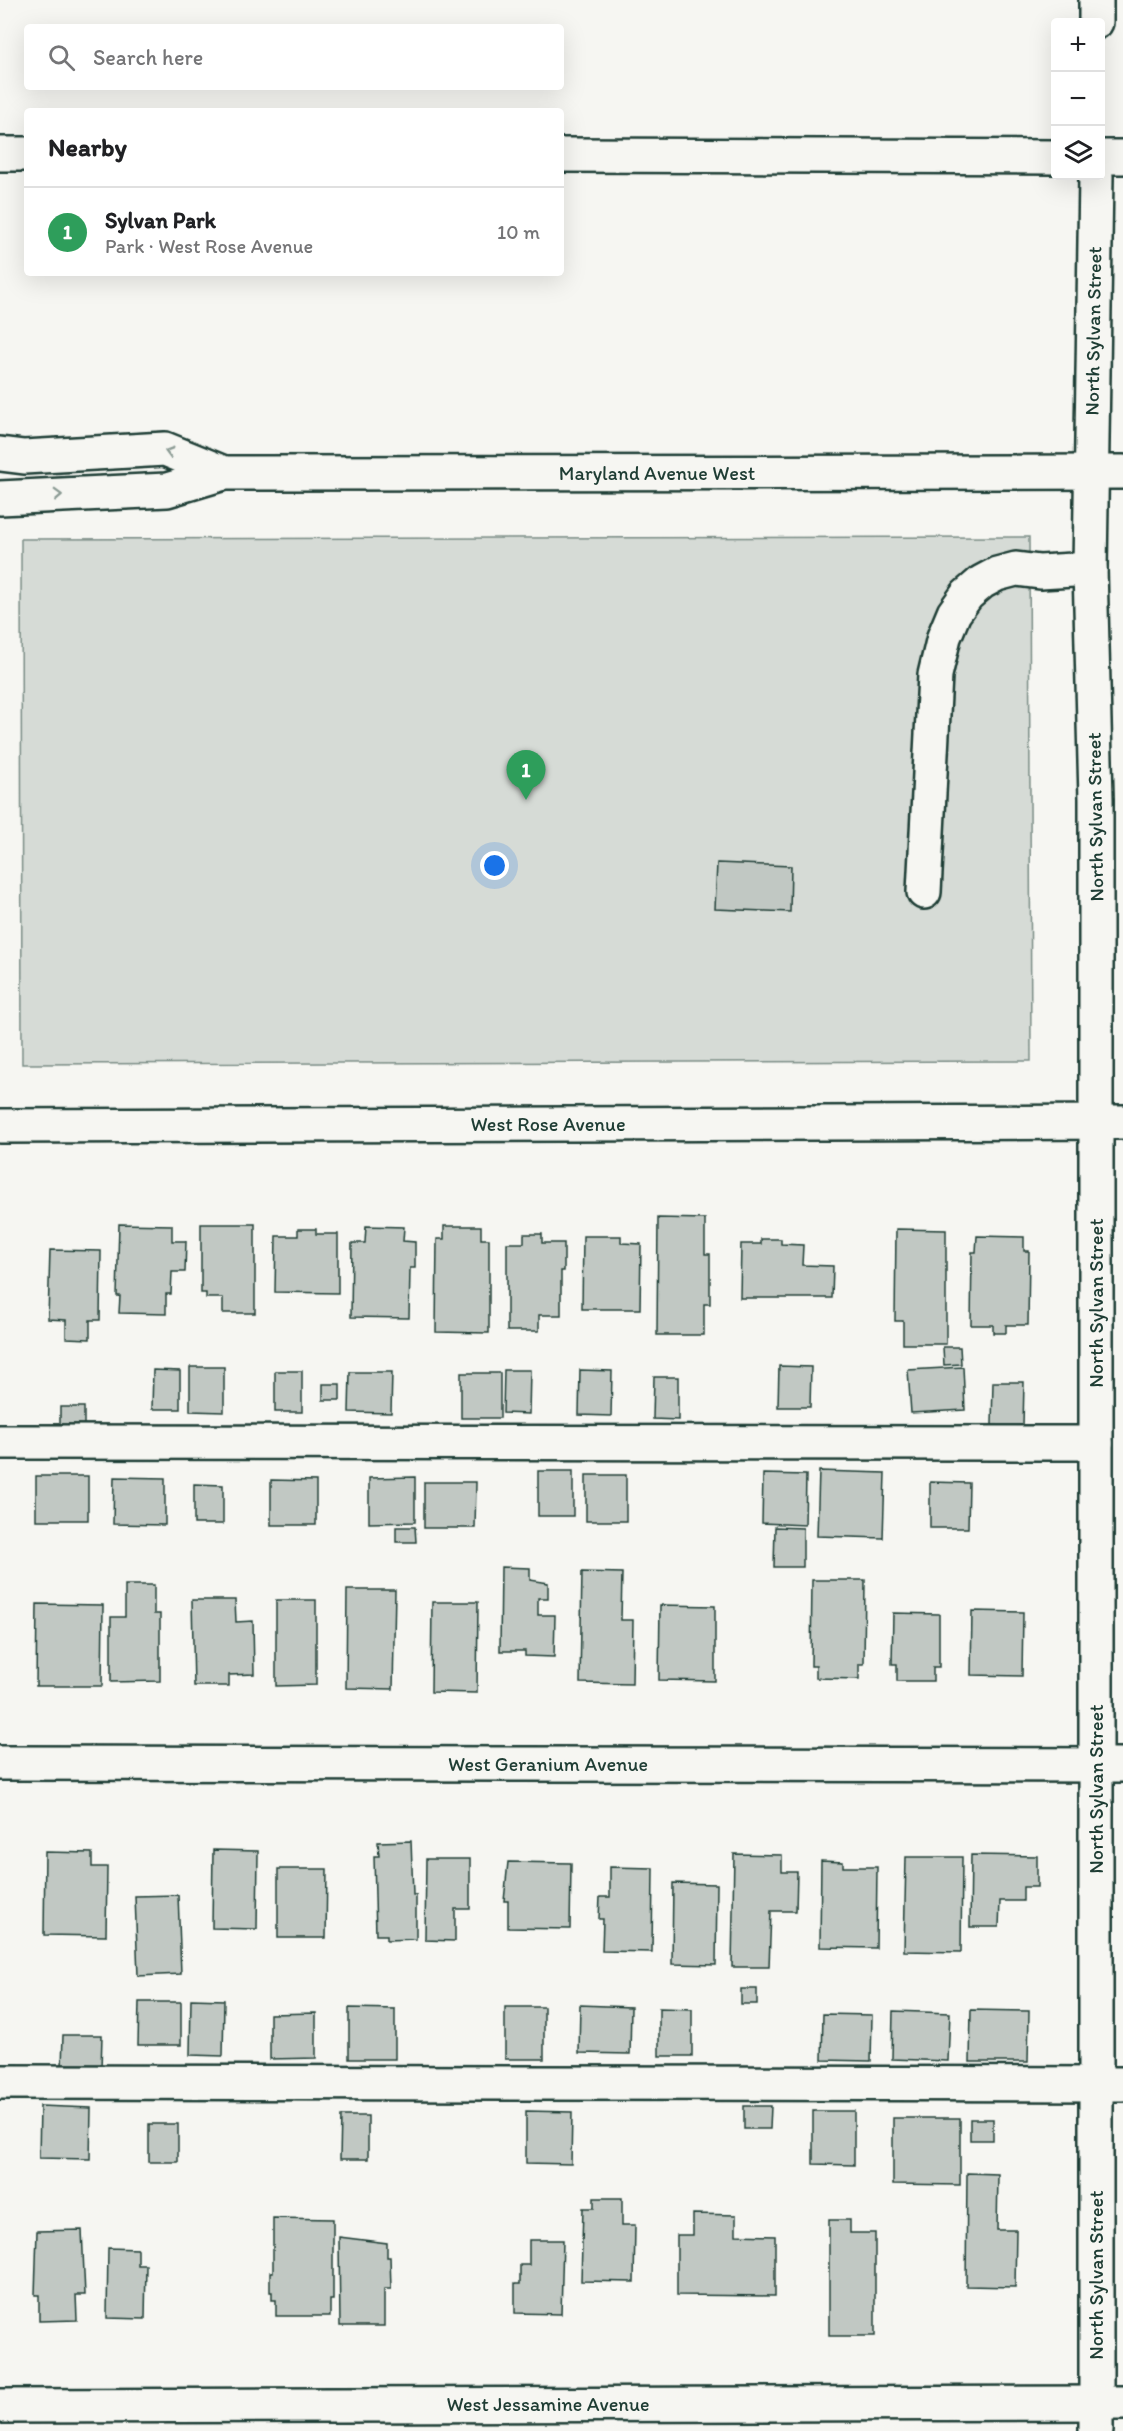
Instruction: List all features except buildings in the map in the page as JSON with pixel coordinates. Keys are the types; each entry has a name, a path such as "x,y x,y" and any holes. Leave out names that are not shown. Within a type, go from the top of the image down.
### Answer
{"street":[{"path":"1096,0 1096,18"},
{"path":"0,154 24,154"},
{"path":"564,155 1051,157"},
{"path":"1105,157 1123,157"},
{"name":"North Sylvan Street","path":"1096,180 1090,569 1110,799 1110,1122 1096,1443 1110,1765 1110,2084 1105,2412"},
{"name":"Maryland Avenue West","path":"0,454 24,457 165,449 224,473"},
{"name":"Maryland Avenue West","path":"0,498 167,490 224,473 1123,472"},
{"path":"924,892 935,675 944,637 954,614 967,595 982,582 997,574 1016,569 1040,572 1090,569"},
{"name":"West Rose Avenue","path":"0,1126 1110,1122"},
{"path":"0,1442 1096,1443"},
{"name":"West Geranium Avenue","path":"0,1763 1110,1765"},
{"path":"0,2082 1110,2084"},
{"name":"West Jessamine Avenue","path":"0,2406 1105,2412"}],"shaded area":[{"path":"1029,537 1031,1061 22,1064 21,539"}],"place":[{"name":"Sylvan Park","path":"526,800"}]}
